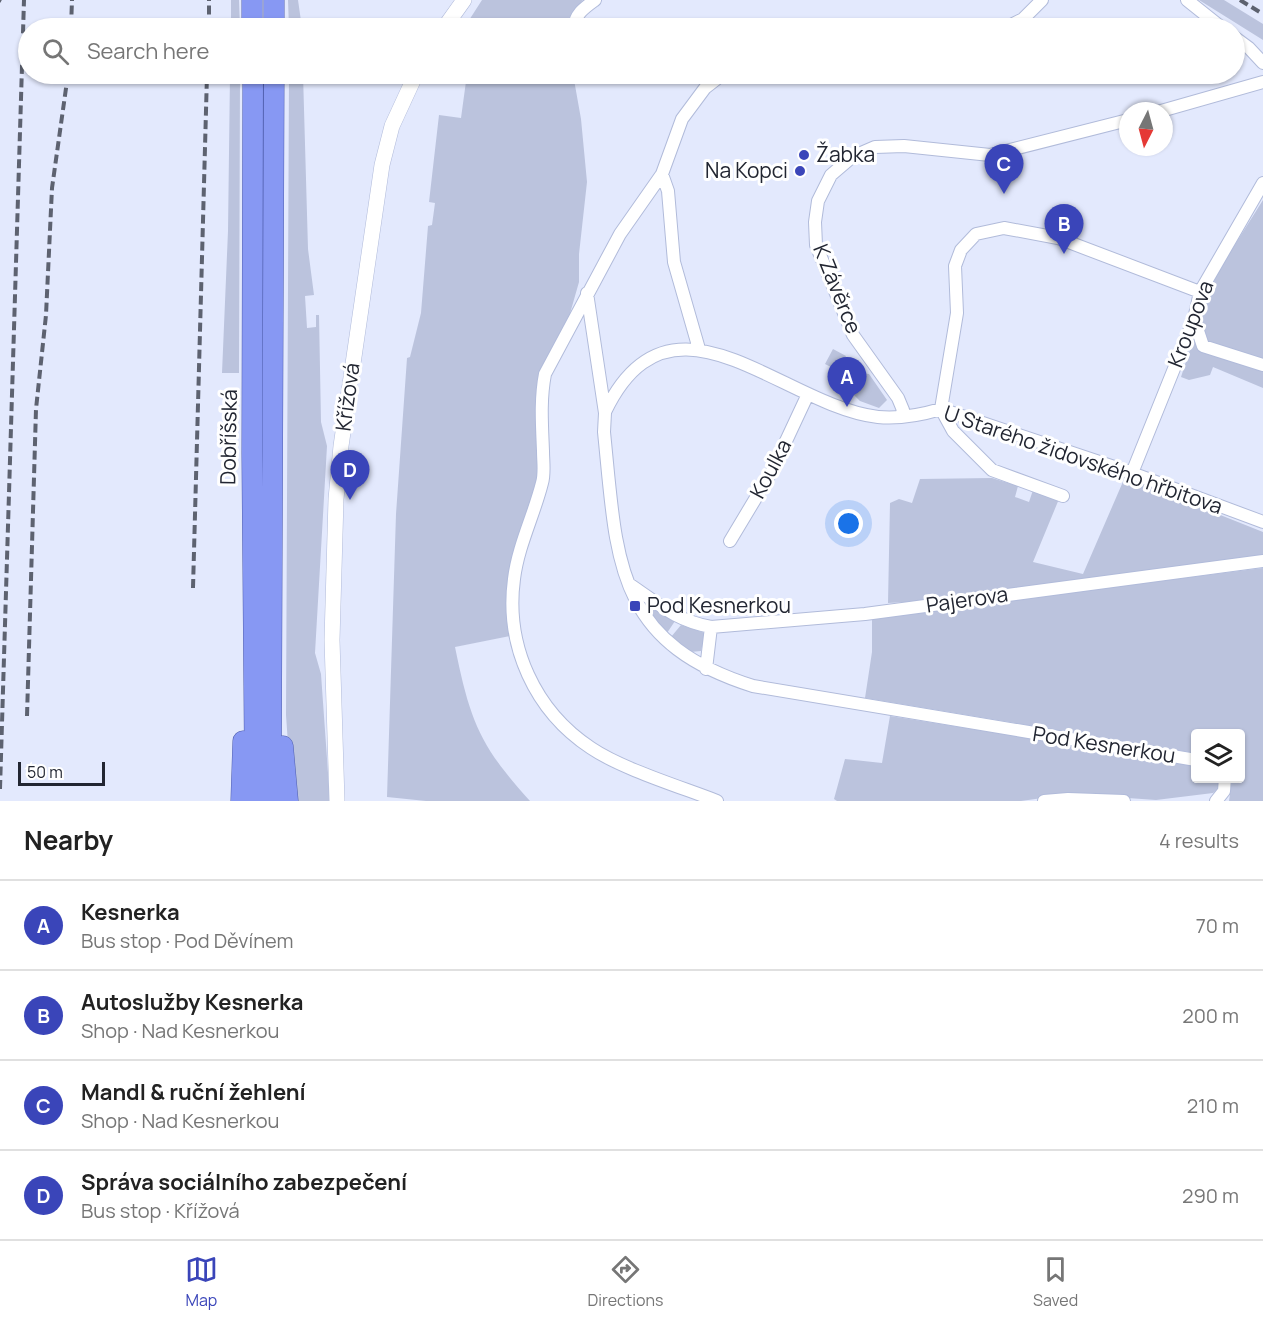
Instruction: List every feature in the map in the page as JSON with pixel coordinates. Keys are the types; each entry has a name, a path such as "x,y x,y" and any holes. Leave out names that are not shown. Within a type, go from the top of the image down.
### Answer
{"highway":[{"path":"252,0 252,18"},
{"path":"274,0 274,18"},
{"name":"Dobříšská","path":"253,84 255,801"},
{"name":"Dobříšská","path":"271,801 274,656 274,84"},
{"path":"241,801 243,714 254,640"},
{"path":"274,656 288,801"}],"street":[{"path":"451,18 464,0"},
{"path":"576,18 595,0"},
{"path":"1024,18 1042,0"},
{"path":"1187,0 1210,18"},
{"path":"1245,47 1263,63"},
{"path":"1173,108 1263,82"},
{"name":"Křížová","path":"337,801 332,640 341,446 382,165 392,126 411,84"},
{"path":"710,84 682,119 662,174 620,234 549,364 541,392 543,481 516,564 512,597 513,621 520,658 534,688 560,723 592,749 717,801"},
{"name":"K Závěrce","path":"901,416 903,410 898,398 853,335 816,245 815,222 818,201 831,174 852,157 875,147 904,146 990,155 1119,122"},
{"path":"604,413 620,384 636,367 657,355 681,349 699,349 674,262 668,191 662,174"},
{"name":"Kroupova","path":"1132,473 1194,319 1200,292 1263,183"},
{"path":"1063,496 993,470 953,431 941,408 957,313 955,266 961,250 976,234 1004,228 1058,238 1200,292"},
{"name":"Pod Kesnerkou","path":"587,293 604,413 615,536 627,583 651,625 666,640 706,669 753,686 1191,759"},
{"path":"1194,319 1203,346 1263,365"},
{"name":"U Starého židovského hřbitova","path":"699,349 721,354 808,394 865,414 889,418 924,414 941,408 1132,473 1263,522"},
{"path":"598,370 620,384"},
{"name":"Koulka","path":"730,542 772,471 808,394"},
{"name":"Pajerova","path":"711,627 865,614 1263,561"},
{"path":"627,583 651,602 682,620 711,627 706,669"},
{"path":"1216,801 1224,792 1225,783"},
{"path":"1044,801 1068,798 1124,801"}],"shaded area":[{"path":"231,0 239,0 240,18 231,18"},
{"path":"288,0 298,0 301,18 289,18"},
{"path":"482,0 583,0 569,18 470,18"},
{"path":"1199,0 1224,0 1263,24 1263,40 1245,29 1245,18 1228,18"},
{"path":"230,84 240,84 239,373 222,373 228,231"},
{"path":"289,84 303,84 308,249 314,295 305,296 307,328 316,327 316,315 319,315 321,422 327,446 315,653 321,674 330,801 292,801 286,715"},
{"path":"466,84 575,84 581,119 587,182 579,254 579,282 567,324 538,378 537,482 510,566 510,636 455,647 466,694 479,730 499,764 530,801 426,801 387,797 396,514 407,358 410,357 421,313 428,226 432,225 435,203 429,202 439,115 461,118"},
{"path":"1263,200 1263,388 1213,367 1210,375 1189,380 1181,377 1212,281"},
{"path":"833,349 846,356 839,371 825,364"},
{"path":"860,373 869,374 887,400 879,408 860,401 846,387"},
{"path":"1125,477 1263,532 1263,555 923,601 888,603 890,503 899,499 912,503 920,479 992,478 1018,486 1015,497 1029,502 1033,490 1059,499 1033,562 1083,574"},
{"path":"1263,568 1263,801 1229,801 1231,783 1245,783 1245,729 1191,729 1191,752 865,698 872,652 872,617"},
{"path":"649,607 675,621 667,633 647,609"},
{"path":"681,625 705,633 701,651 690,652 671,637"},
{"path":"890,716 1191,763 1191,783 1220,783 1218,789 1213,793 1156,800 1071,794 1021,801 837,801 834,799 845,759 882,763"}],"railway":[{"path":"23,18 24,0"},
{"path":"71,18 72,0"},
{"path":"209,0 209,18"},
{"path":"1240,0 1263,14"},
{"path":"0,789 21,84"},
{"path":"27,716 36,409 46,315 52,188 67,84"},
{"path":"193,588 207,84"}],"place":[{"name":"Žabka","path":"804,155"},
{"name":"Na Kopci","path":"800,171"},
{"name":"Mandl & ruční žehlení","path":"1004,194"},
{"name":"Autoslužby Kesnerka","path":"1064,254"},
{"name":"Kesnerka","path":"847,407"},
{"name":"Správa sociálního zabezpečení","path":"350,500"},
{"name":"Pod Kesnerkou","path":"635,606"}]}
